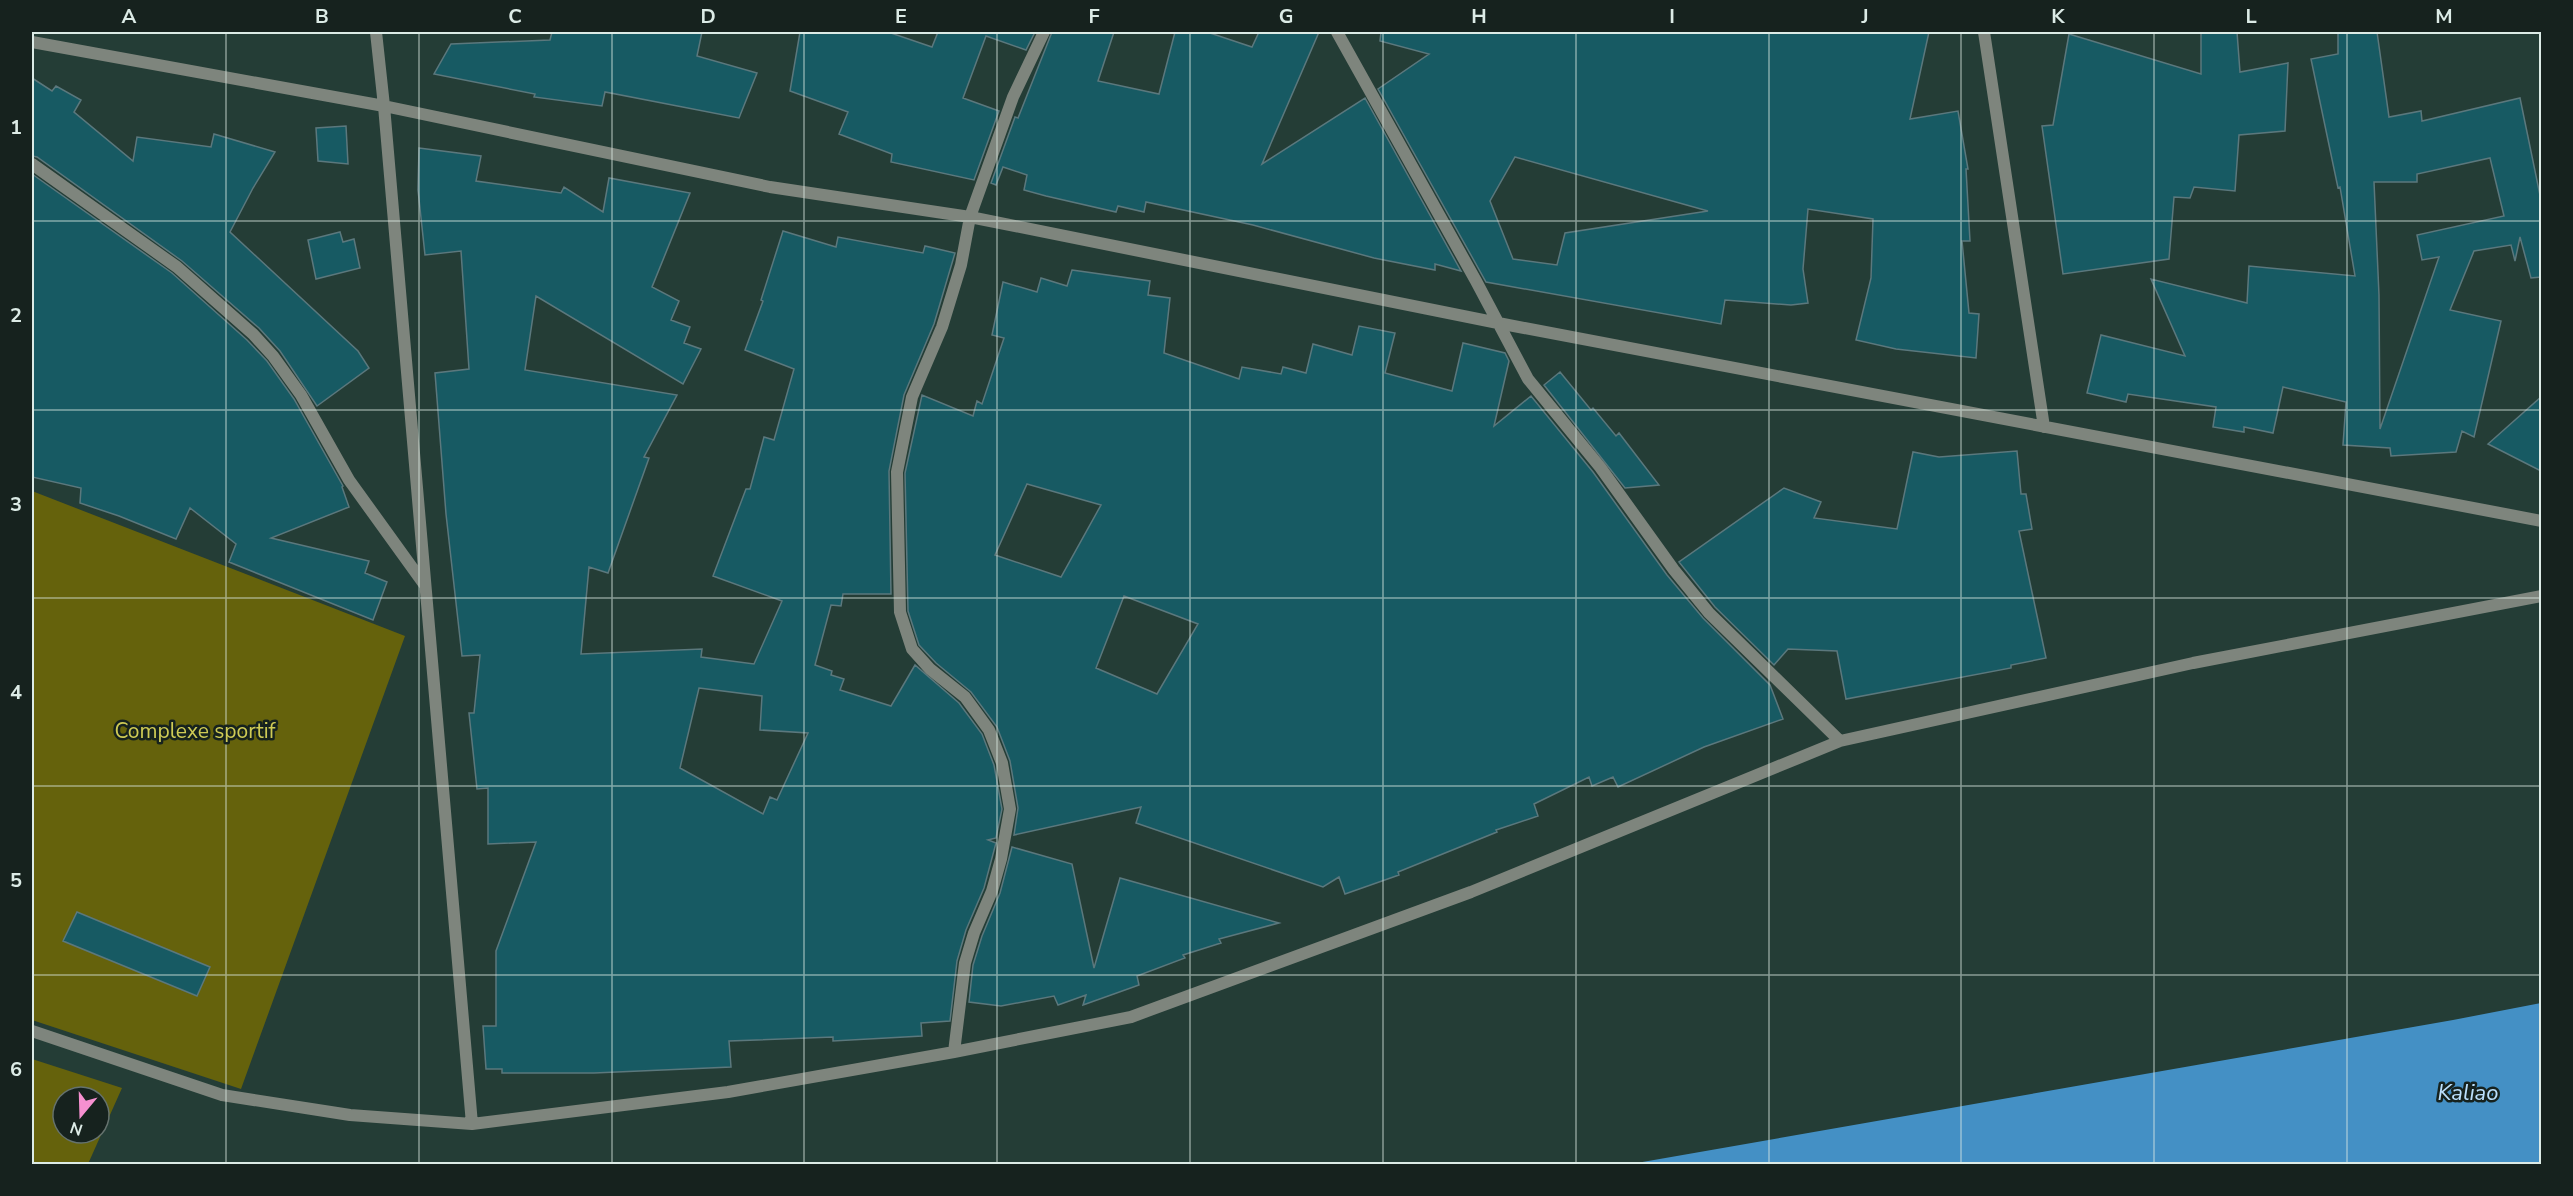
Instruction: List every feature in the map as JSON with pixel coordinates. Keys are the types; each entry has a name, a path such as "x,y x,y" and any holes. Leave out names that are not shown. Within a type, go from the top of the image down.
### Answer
{"street":[{"path":"375,32 384,106 472,1124"},
{"path":"954,1052 965,963 974,933 992,891 1001,860 1010,809 1002,763 989,730 965,697 930,669 912,649 900,612 897,472 912,397 942,327 961,265 970,217 1013,97 1044,32"},
{"path":"1337,32 1528,379 1600,467 1674,570 1709,613 1840,741"},
{"path":"1984,32 2044,427"},
{"path":"32,42 384,106 770,187 970,217 1498,323 2541,521"},
{"path":"32,165 177,267 260,341 301,395 349,480 425,585"},
{"path":"32,1031 222,1095 350,1115 472,1124 728,1092 954,1052 1131,1017 1471,892 1840,741 2193,663 2541,596"}],"green space":[{"name":"Complexe sportif","path":"32,491 405,636 241,1089 32,1020"},
{"path":"32,1059 122,1088 111,1113 111,1085 51,1085 51,1145 96,1145 88,1164 32,1164"}],"water":[{"name":"Kaliao","path":"2541,1003 2541,1164 1631,1164 2453,1020"}],"building":[{"path":"552,32 702,32 697,56 757,73 739,118 605,92 602,106 534,97 535,94 434,74 451,44 550,40"},
{"path":"800,32 888,32 932,47 938,32 1035,32 1026,50 986,36 963,98 999,111 974,180 891,162 892,154 839,134 848,112 790,91"},
{"path":"1052,32 1114,32 1098,81 1159,94 1175,32 1207,32 1252,47 1259,32 1319,32 1262,164 1365,98 1461,271 1435,264 1435,270 1374,258 1253,225 1146,202 1144,212 1118,206 1116,212 1024,190 1027,175 1003,167 996,185 991,183 1015,117 1018,118"},
{"path":"1381,32 1929,32 1910,119 1958,111 1968,169 1966,169 1970,241 1962,241 1969,313 1979,314 1976,358 1896,349 1856,340 1871,278 1873,219 1808,209 1803,269 1808,303 1791,305 1725,300 1721,324 1486,282 1378,89 1429,54 1380,41","holes":["1515,157 1708,211 1565,233 1557,265 1513,259 1490,201"]},
{"path":"2201,32 2237,32 2240,72 2288,63 2285,131 2239,135 2235,191 2194,187 2190,198 2174,197 2169,259 2063,274 2042,126 2053,125 2069,34 2201,74"},
{"path":"2338,32 2377,32 2389,117 2421,111 2422,121 2520,98 2541,200 2541,277 2531,278 2520,237 2515,261 2511,245 2474,251 2450,310 2501,321 2474,437 2462,431 2456,452 2391,456 2390,448 2343,445 2346,402 2283,387 2273,433 2244,427 2244,432 2213,427 2216,407 2128,394 2126,402 2087,393 2101,335 2185,356 2151,279 2247,303 2249,266 2355,276 2340,187 2338,188 2311,59 2338,54","holes":["2490,158 2504,216 2417,235 2422,260 2439,257 2380,429 2379,295 2374,182 2417,182 2417,174"]},
{"path":"32,78 52,91 56,86 81,100 74,112 133,161 137,137 211,147 214,134 275,152 230,232 358,351 369,368 317,406 280,351 259,328 182,261 37,157 32,156"},
{"path":"346,126 348,164 318,161 316,128"},
{"path":"419,148 481,156 476,181 561,193 564,187 603,212 609,178 690,193 652,287 679,301 671,320 690,327 684,343 701,349 683,384 536,296 525,370 677,395 644,457 649,458 608,573 589,567 581,654 702,649 701,657 754,664 782,601 713,576 746,489 750,489 764,437 774,440 794,369 745,350 763,301 761,300 783,231 836,247 838,237 923,253 925,246 955,253 934,324 904,395 889,471 891,594 843,594 841,606 831,605 815,665 832,671 831,675 844,679 840,690 891,706 915,665 959,703 982,734 994,765 1002,809 996,838 988,840 996,843 984,888 966,930 957,961 950,1021 921,1023 922,1036 833,1041 833,1037 729,1041 731,1067 594,1073 502,1073 502,1069 486,1069 483,1026 496,1026 496,951 536,842 488,844 488,788 477,789 469,713 474,713 480,655 462,656 446,514 435,373 469,369 461,251 425,255 418,190","holes":["699,688 762,696 760,730 808,733 777,800 770,797 763,814 680,768"]},
{"path":"32,174 172,273 247,340 267,361 294,399 343,486 349,507 271,538 369,561 365,573 387,582 373,620 229,562 236,544 190,508 176,539 80,503 81,488 32,477"},
{"path":"340,232 343,242 354,239 360,268 316,279 308,240"},
{"path":"1072,270 1150,281 1148,295 1170,298 1164,353 1239,379 1242,367 1281,374 1283,367 1306,373 1313,344 1352,355 1359,326 1395,333 1385,373 1452,391 1463,343 1505,353 1509,361 1494,426 1531,396 1593,472 1667,575 1703,618 1770,685 1783,719 1704,747 1618,787 1613,777 1592,786 1589,777 1534,804 1538,816 1496,830 1497,832 1398,872 1399,875 1345,894 1339,877 1323,887 1136,823 1141,807 1014,835 1018,808 1010,761 997,727 971,692 936,663 919,645 908,611 905,473 922,395 973,416 977,401 982,404 1004,338 992,335 1003,282 1037,292 1041,278 1067,286","holes":["1027,484 1101,505 1061,577 995,555","1124,596 1198,624 1157,694 1096,668"]},
{"path":"1560,372 1616,436 1619,433 1659,485 1625,488 1544,385"},
{"path":"2541,397 2541,471 2488,444"},
{"path":"2017,451 2021,494 2026,494 2032,529 2019,531 2046,658 2011,665 2011,668 1846,699 1837,651 1788,649 1774,665 1715,607 1679,562 1784,488 1821,502 1814,518 1897,529 1913,452 1939,457"},
{"path":"1012,847 1072,864 1094,968 1120,878 1279,923 1219,939 1221,943 1183,955 1185,958 1137,976 1139,985 1083,1005 1086,995 1058,1005 1054,996 1001,1006 969,1002 973,965 1000,893"},
{"path":"77,912 210,967 197,996 63,941"}]}
